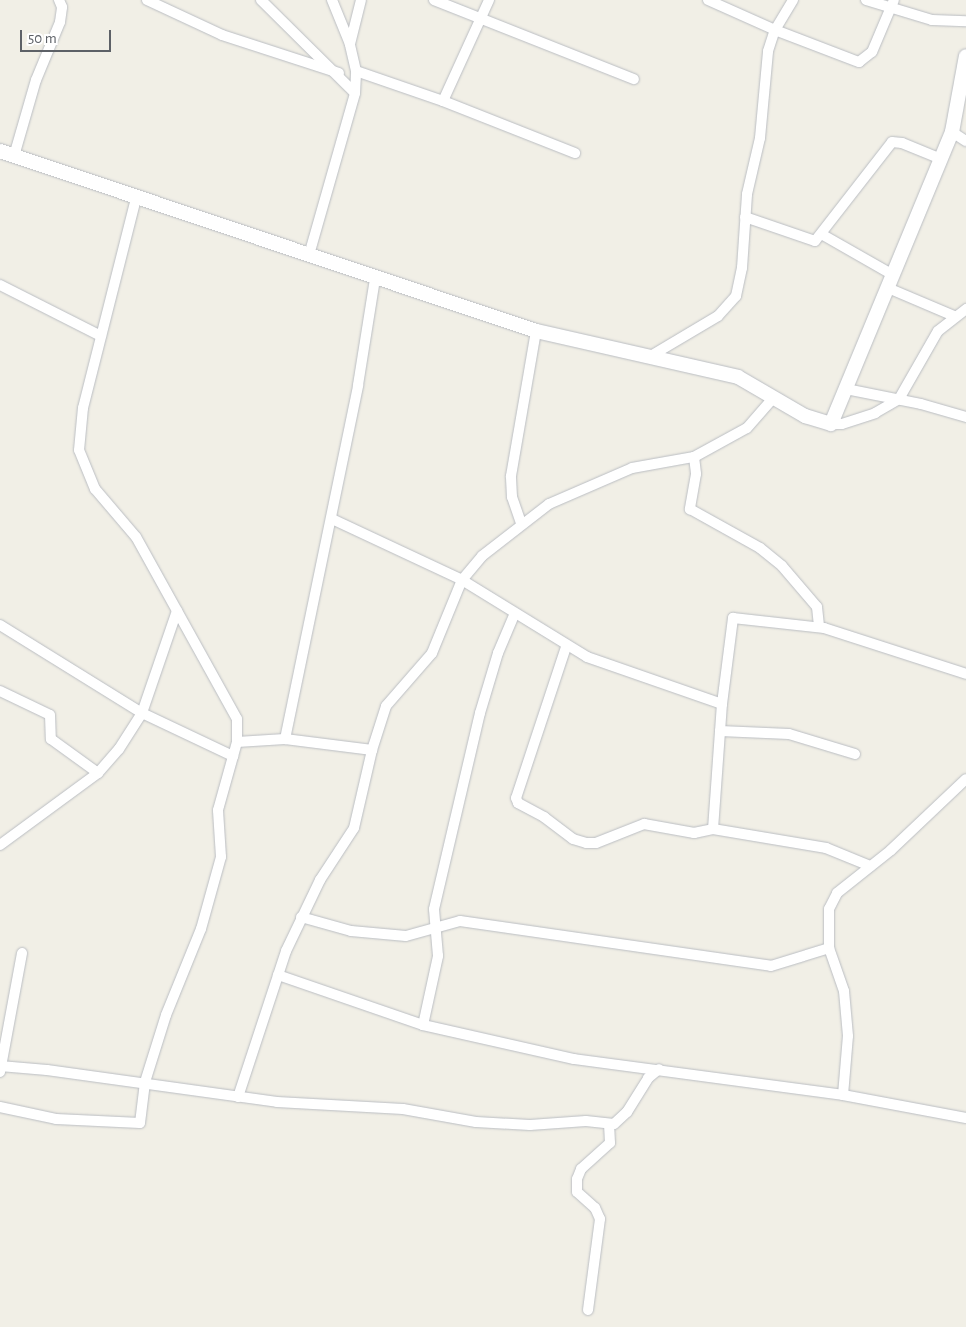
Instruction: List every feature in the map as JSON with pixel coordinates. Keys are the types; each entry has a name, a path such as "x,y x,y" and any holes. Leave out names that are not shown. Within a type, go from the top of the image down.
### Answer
{"street":[{"path":"14,156 36,80 60,22 62,7 60,0"},
{"path":"147,0 222,35 339,73"},
{"path":"261,0 339,73 355,93"},
{"path":"309,254 355,93 356,71 350,44 332,0"},
{"path":"350,44 361,0"},
{"path":"434,0 634,79"},
{"path":"443,101 489,0"},
{"path":"708,0 775,30 859,62 872,52 892,4"},
{"path":"649,357 718,316 736,296 742,268 747,194 760,138 763,81 775,30 793,0"},
{"path":"866,0 892,4 932,20 966,21"},
{"path":"831,424 952,132 966,56"},
{"path":"356,71 443,101 575,153"},
{"path":"952,132 966,141"},
{"path":"746,217 815,241 823,234 892,142 902,143 941,160"},
{"path":"0,151 136,199 309,254 375,278 536,331 738,377 806,416 831,424 842,424 876,413 899,399 938,331 954,316 966,309"},
{"path":"0,1107 56,1118 138,1124 141,1120 144,1082 166,1015 214,889 221,857 218,810 237,742 237,719 233,707 136,537 95,489 79,450 83,408 136,199"},
{"path":"823,234 893,275"},
{"path":"285,739 332,519 375,278"},
{"path":"0,285 101,336"},
{"path":"888,288 954,316"},
{"path":"521,522 512,497 511,476 536,331"},
{"path":"846,389 899,399 966,417"},
{"path":"238,1097 278,975 301,917 326,870 354,828 372,750 388,702 436,647 462,580 482,556 521,522 564,495 632,468 694,457 747,428 774,397"},
{"path":"694,457 696,474 690,509 760,548 782,566 817,607 819,627"},
{"path":"332,519 462,580 566,647 610,666 722,704"},
{"path":"0,845 98,773 142,713 177,611"},
{"path":"423,1024 438,956 434,909 473,738 498,653 515,613"},
{"path":"713,829 722,704 733,618 819,627 966,674"},
{"path":"0,625 142,713 233,756"},
{"path":"566,647 516,798 518,803 544,817 573,839 586,843 596,842 644,824 694,833 713,829 826,848 870,866"},
{"path":"0,691 50,715 51,739 98,773"},
{"path":"720,731 789,734 855,754"},
{"path":"237,742 285,739 372,750"},
{"path":"843,1095 848,1036 844,991 829,948 829,909 837,894 892,850 966,779"},
{"path":"301,917 351,931 406,936 460,921 771,966 829,948"},
{"path":"22,953 0,1069 144,1082 238,1097 308,1105 403,1109 476,1122 530,1125 586,1122 609,1124 621,1120 643,1084 659,1069"},
{"path":"278,975 423,1024 574,1059 843,1095 966,1118"},
{"path":"588,1310 600,1219 595,1208 577,1192 577,1179 581,1169 610,1143 609,1124"}]}
